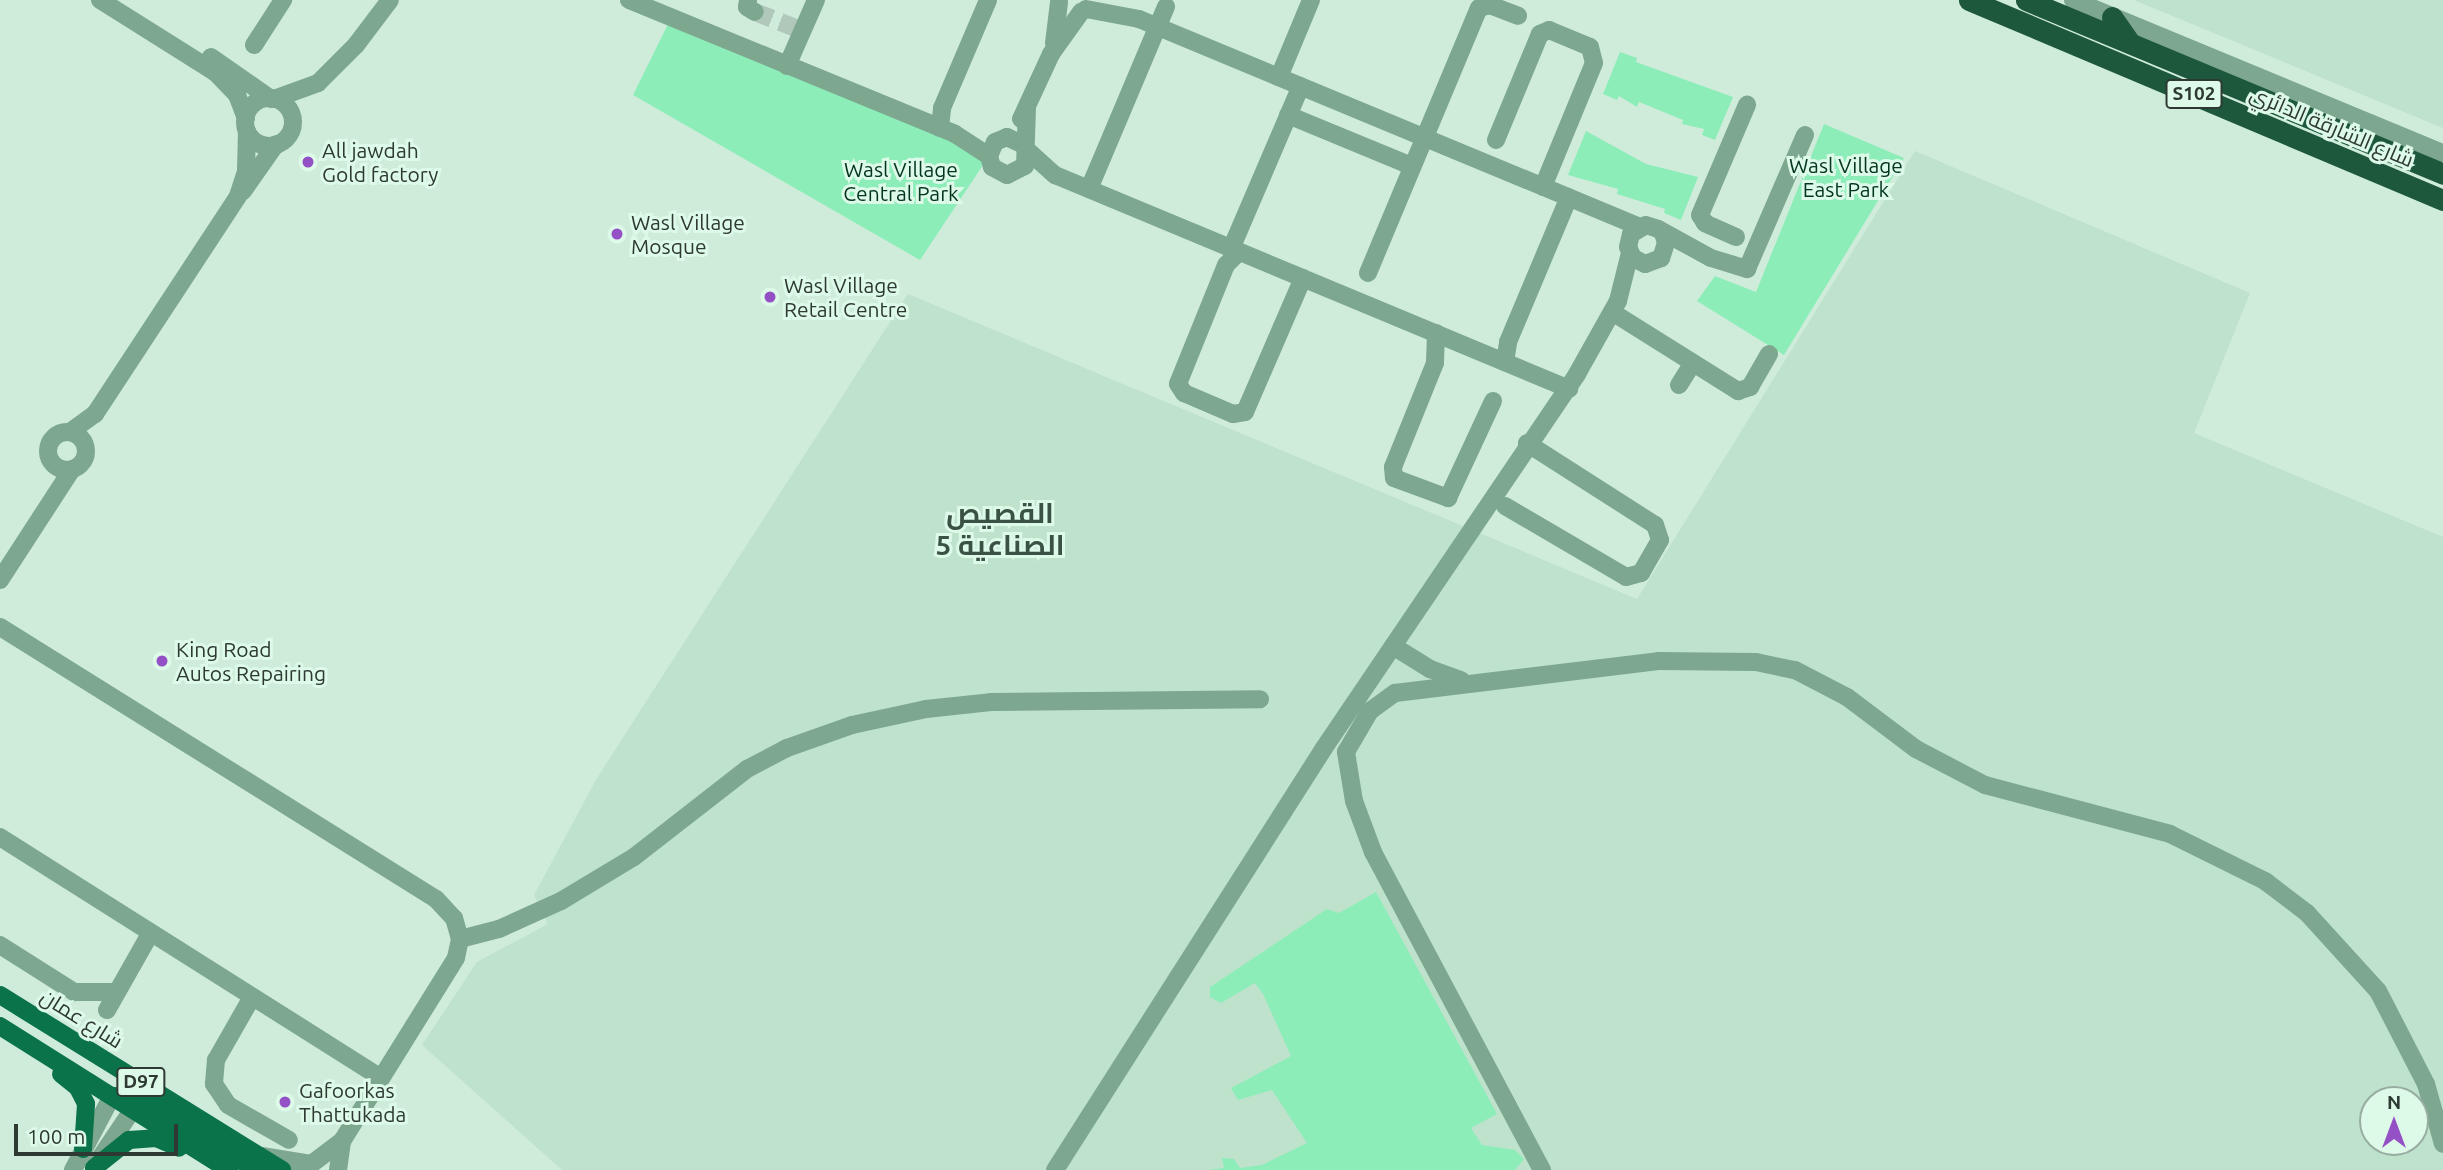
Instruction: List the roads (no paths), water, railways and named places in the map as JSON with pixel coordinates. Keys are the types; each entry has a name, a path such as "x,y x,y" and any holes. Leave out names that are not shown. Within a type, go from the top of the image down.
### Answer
{"highway":[{"name":"شارع الشارقة الدائري","path":"1969,0 2443,200"},
{"name":"شارع الشارقة الدائري","path":"2026,0 2443,174"},
{"path":"2112,17 2130,43"},
{"path":"2387,150 2443,162"}],"main road":[{"name":"شارع عمان","path":"0,995 140,1097 229,1170"},
{"name":"D97","path":"0,1027 112,1096"},
{"path":"16,1037 82,1096 88,1119 83,1149"},
{"path":"112,1096 127,1093 140,1097 256,1162 282,1170"},
{"path":"93,1169 120,1144 148,1137 164,1141 219,1170"}],"street":[{"path":"100,0 215,72 237,95 246,125 247,170 238,196"},
{"path":"121,0 272,99 286,105 294,123"},
{"path":"254,45 283,0"},
{"path":"246,125 261,145 276,144 287,139 318,83 356,45 390,0"},
{"path":"629,0 665,7 788,66 947,131 995,145 1014,138 1055,175 1539,376 1567,392"},
{"path":"788,66 800,30 816,0"},
{"path":"947,131 942,108 988,0"},
{"path":"1108,0 1157,27 1640,227 1653,226 1711,258 1743,270 1749,267 1805,135"},
{"path":"1279,77 1311,0"},
{"path":"2073,0 2443,153"},
{"path":"1059,1 1068,10 1087,7 1139,19"},
{"path":"1051,54 1059,1"},
{"path":"1368,273 1479,8 1490,5 1518,16"},
{"path":"1088,189 1166,6"},
{"path":"1055,175 996,171 995,145 1027,109 1051,54 1087,7"},
{"path":"1496,140 1540,34 1553,31 1590,47 1594,63 1543,187"},
{"path":"246,125 252,106 318,83"},
{"path":"1301,86 1178,384 1184,393 1233,414 1245,412 1303,278"},
{"path":"1736,237 1702,221 1700,215 1747,105"},
{"path":"1017,173 1025,166 1027,109"},
{"path":"1289,115 1412,166"},
{"path":"0,561 45,489 52,439 71,432 92,419 136,356 238,196 276,144"},
{"path":"1505,362 1508,342 1569,197"},
{"path":"1592,207 1613,224 1639,262 1711,258"},
{"path":"1615,307 1631,234 1640,227"},
{"path":"1055,1170 1393,646 1527,443 1567,392 1615,307 1656,260 1666,243 1663,233"},
{"path":"1615,307 1693,363 1744,392 1769,354"},
{"path":"1436,333 1435,363 1392,470 1394,478 1448,498 1493,401"},
{"path":"0,580 72,469 84,461 87,448 136,356"},
{"path":"1679,386 1693,363"},
{"path":"71,432 83,439 87,448"},
{"path":"1505,506 1626,577 1641,573 1660,540 1658,527 1527,443"},
{"path":"49,457 58,468 72,469"},
{"path":"0,616 6,629 442,903 459,931 453,964 342,1141 326,1157 303,1165 256,1162"},
{"path":"1393,646 1430,669 1471,682"},
{"path":"1542,1170 1373,852 1347,767 1351,739 1386,697 1405,690 1636,663 1775,665 1831,686 1916,749 1985,785 2171,834 2219,854 2307,913 2378,991 2426,1084 2443,1144"},
{"path":"459,931 509,925 616,869 747,769 788,748 852,725 926,709 1002,702 1260,699"},
{"path":"0,837 381,1079"},
{"path":"107,1010 114,992 150,934"},
{"path":"0,945 74,992 114,992"},
{"path":"252,997 216,1060 214,1084 228,1105 289,1140"},
{"path":"73,1170 112,1096"},
{"path":"93,1169 140,1097"},
{"path":"338,1170 342,1141"}],"tunnel":[{"path":"755,12 798,29"}],"place":[{"name":"All jawdah Gold factory","path":"308,162"},
{"name":"Wasl Village Mosque","path":"617,234"},
{"name":"Wasl Village Retail Centre","path":"770,297"},
{"name":"King Road Autos Repairing","path":"162,661"},
{"name":"Gafoorkas Thattukada","path":"285,1102"}],"district":[{"name":"القصيص الصناعية 5","path":"1000,529"}],"park label":[{"name":"Wasl Village East Park","path":"1846,177"},
{"name":"Wasl Village Central Park","path":"901,181"}]}
